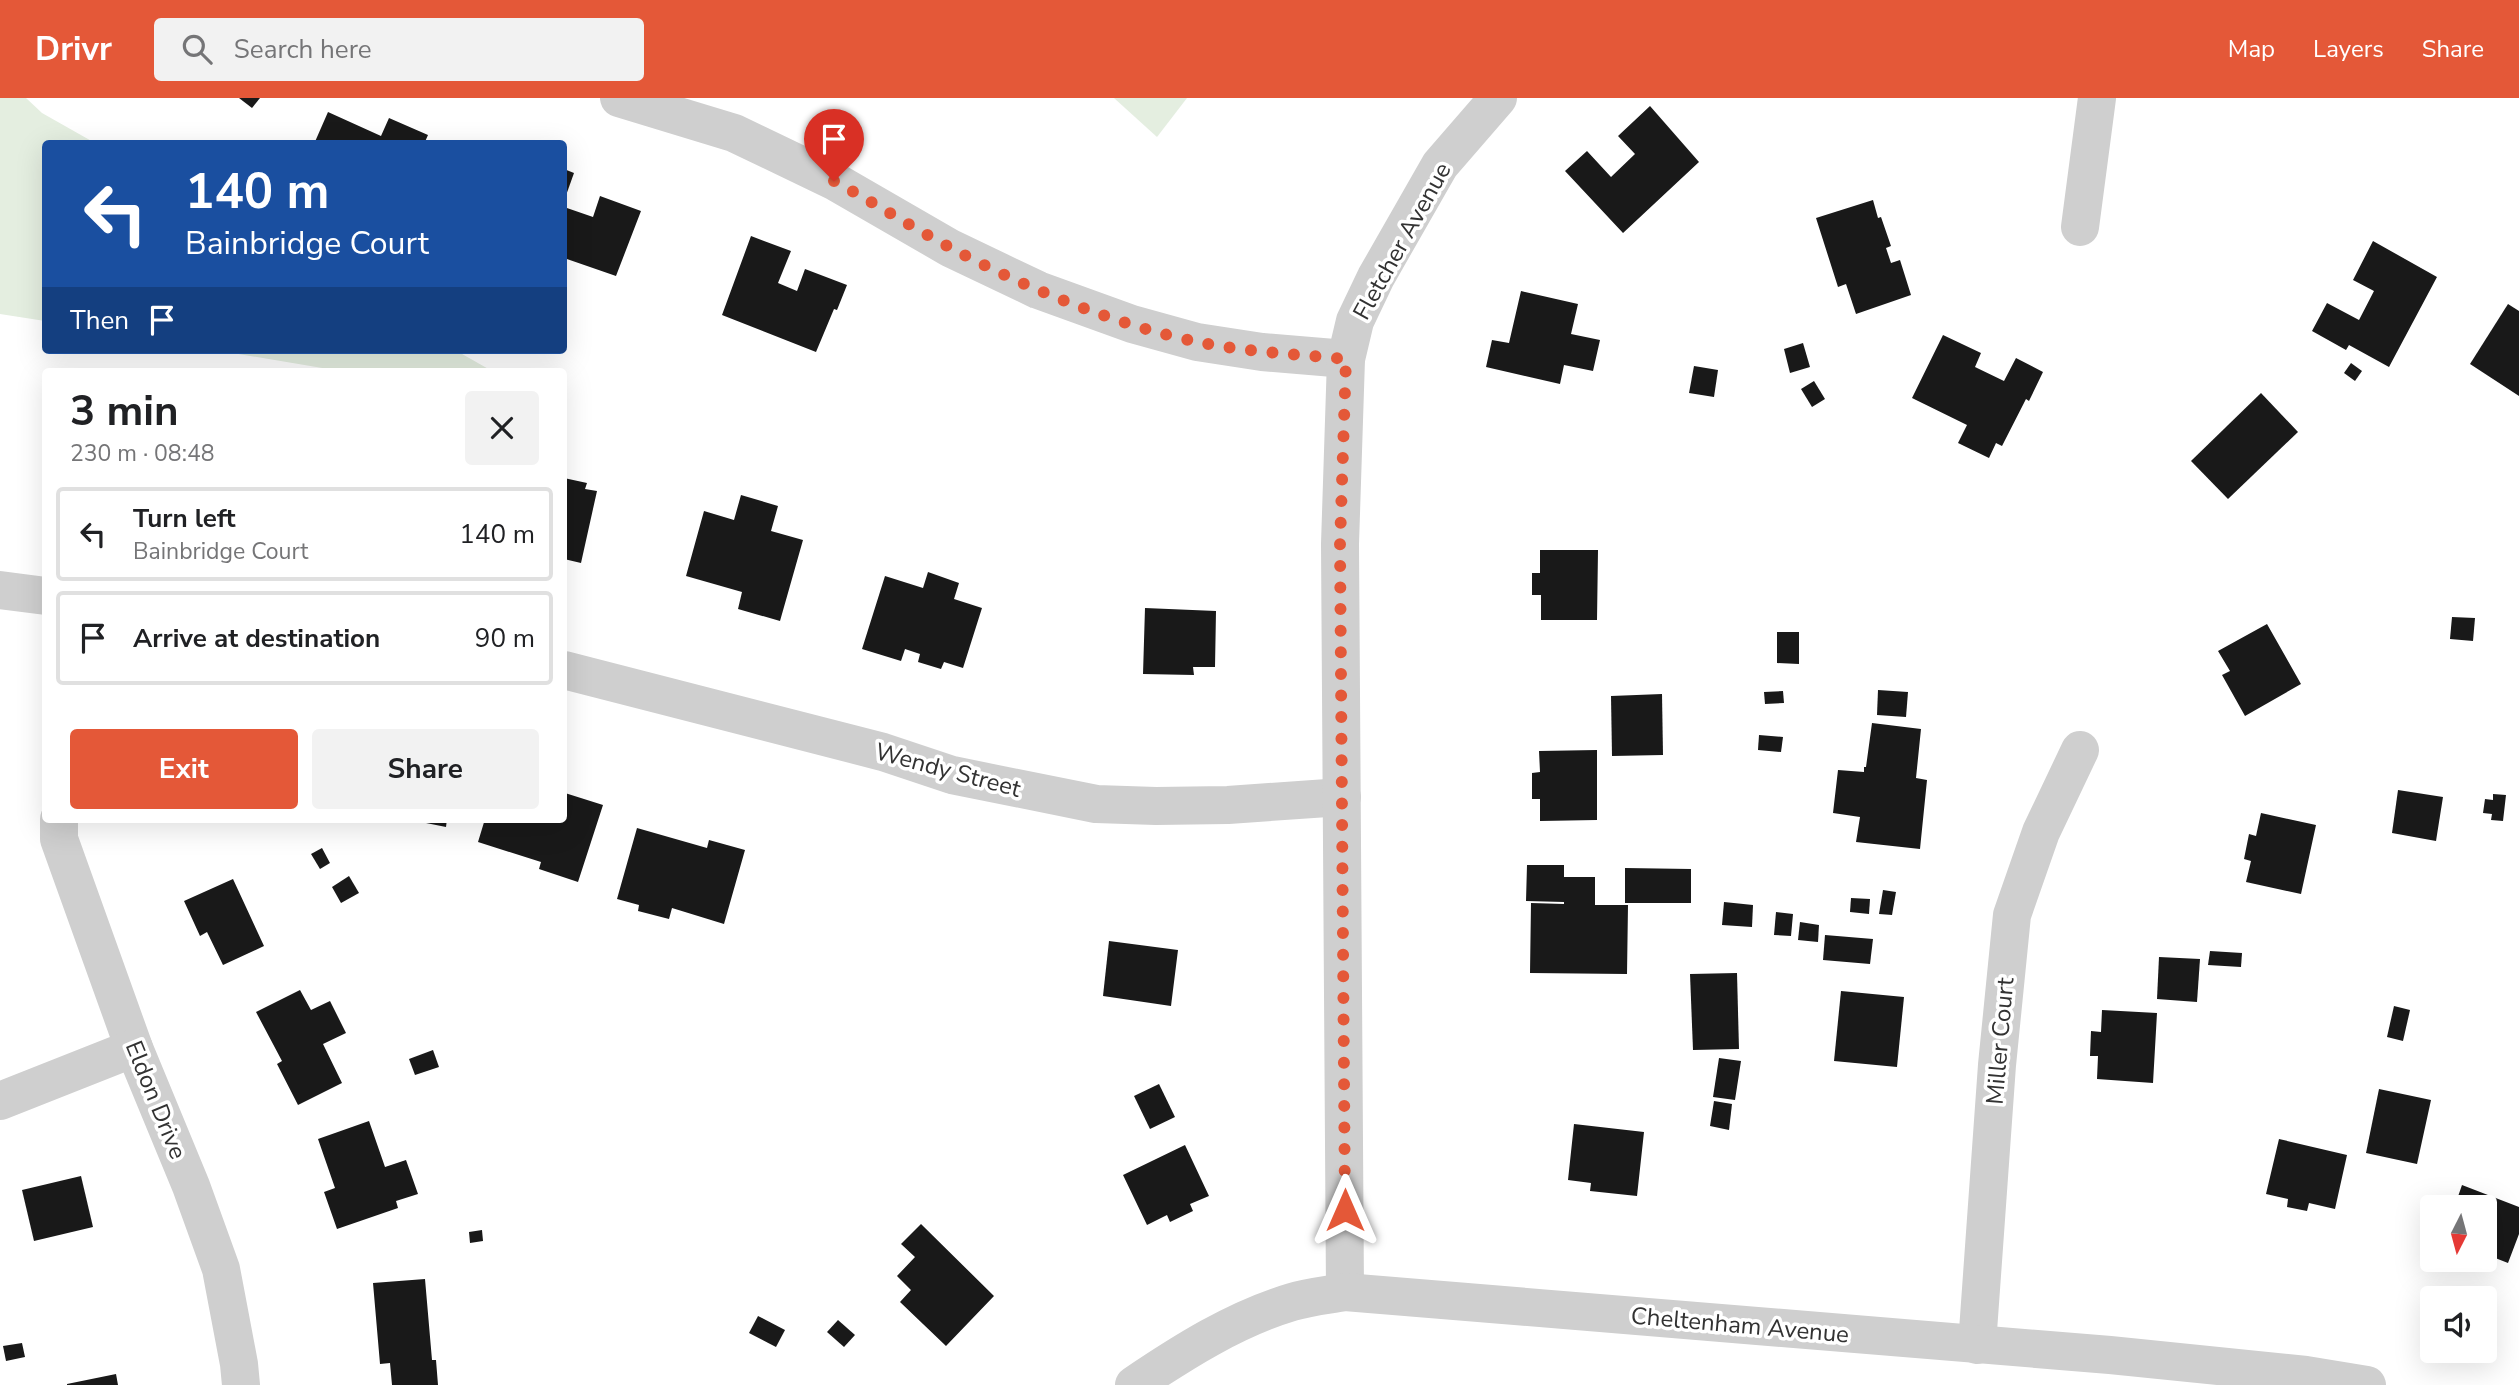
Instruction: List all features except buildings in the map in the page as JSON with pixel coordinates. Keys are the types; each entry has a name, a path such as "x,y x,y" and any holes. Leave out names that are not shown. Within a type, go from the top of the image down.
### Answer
{"street":[{"path":"619,98 734,133 834,181 950,248 1038,290 1132,324 1197,342 1262,352 1346,359"},
{"name":"Fletcher Avenue","path":"1345,1292 1340,544 1346,359 1356,321 1376,277 1440,165 1498,98"},
{"path":"2080,227 2097,98"},
{"path":"0,590 42,595"},
{"name":"Wendy Street","path":"567,671 883,752 952,775 1096,804 1228,805 1342,796"},
{"name":"Miller Court","path":"1977,1345 1997,1065 2012,915 2040,832 2080,750"},
{"name":"Eldon Drive","path":"59,823 59,839 134,1048 191,1186 221,1269 241,1385"},
{"path":"0,1101 134,1048"},
{"name":"Cheltenham Avenue","path":"1134,1385 1189,1348 1262,1314 1293,1302 1345,1292 1977,1345 2306,1375 2367,1385"}],"green space":[{"path":"0,98 26,98 42,113 90,140 42,140 42,321 0,314"},
{"path":"1114,98 1187,98 1157,137"},
{"path":"239,354 462,354 487,368 322,368"}],"route":[{"path":"834,181 950,248 1038,290 1132,324 1197,342 1262,352 1346,359 1340,544 1345,1210"}]}
